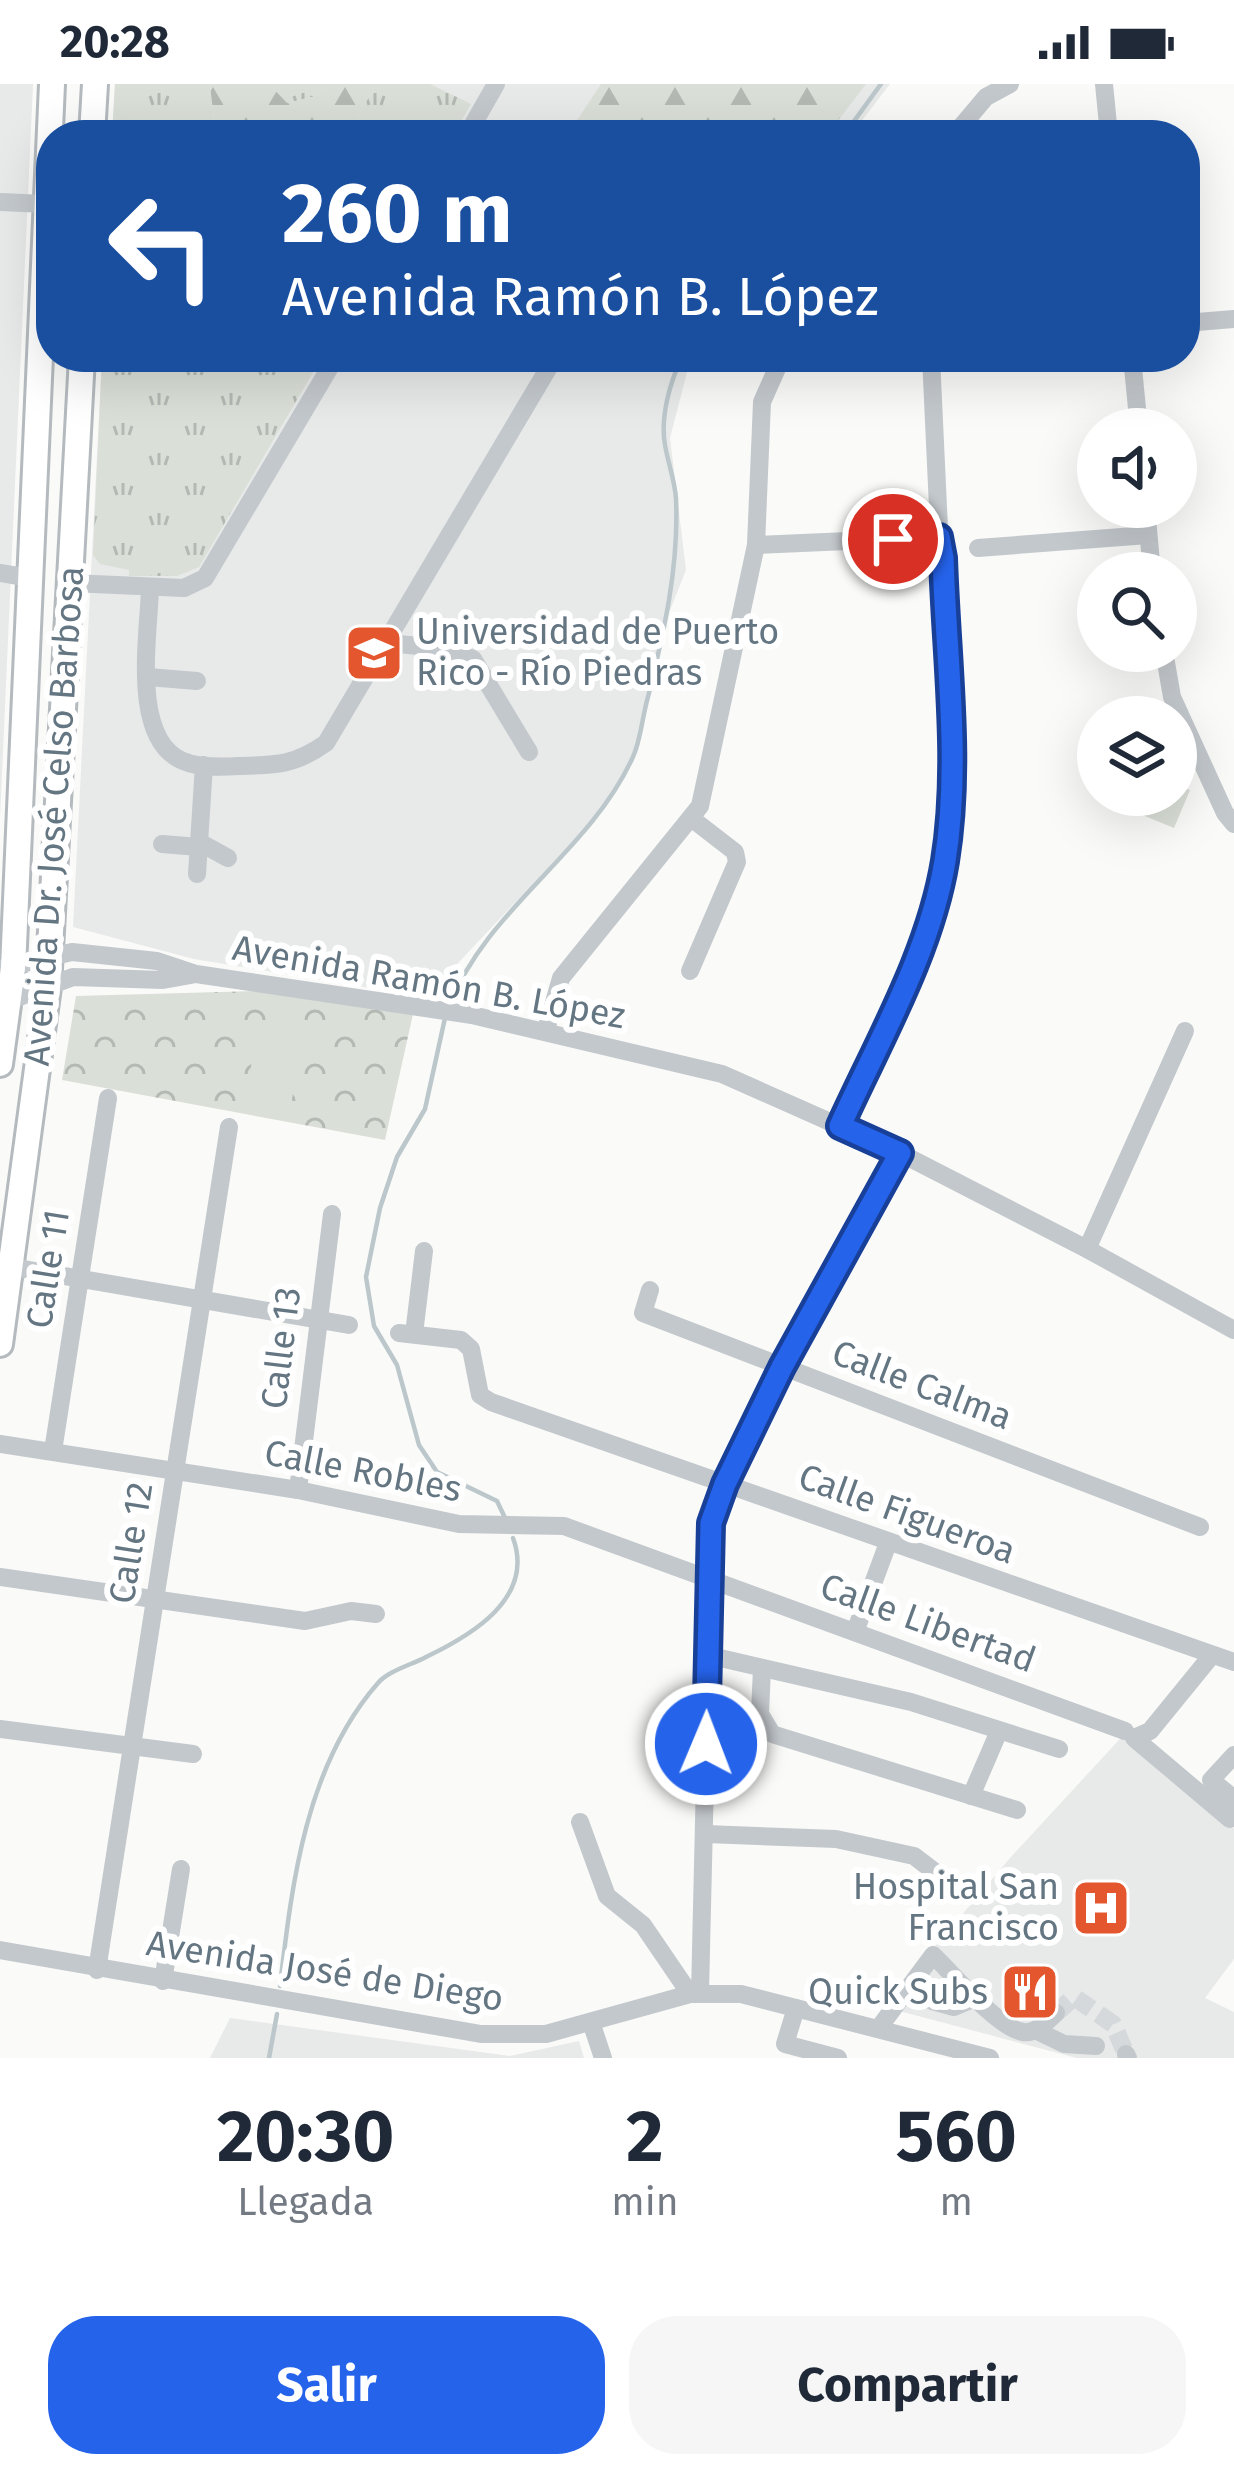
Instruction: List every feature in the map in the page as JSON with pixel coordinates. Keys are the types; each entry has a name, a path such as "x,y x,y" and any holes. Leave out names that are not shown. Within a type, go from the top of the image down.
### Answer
{"main road":[{"name":"Avenida Dr. José Celso Barbosa","path":"50,120 52,84"},
{"path":"93,120 95,84"},
{"name":"Avenida Dr. José Celso Barbosa","path":"0,1064 41,372"},
{"name":"Avenida Dr. José Celso Barbosa","path":"0,1344 48,987 81,372"}],"street":[{"path":"475,120 496,84"},
{"path":"967,120 986,97 1010,84"},
{"path":"1104,84 1108,120"},
{"path":"0,202 36,204"},
{"path":"1200,321 1234,319"},
{"path":"71,583 184,588 205,578 327,372"},
{"path":"150,588 147,709 157,737 180,760 204,765 302,760 326,743 546,372"},
{"path":"547,1030 561,979 700,806 756,545 762,402 775,372"},
{"path":"840,1126 915,959 945,862 951,786 932,372"},
{"path":"1133,372 1136,408"},
{"path":"1148,528 1150,552"},
{"path":"978,548 1148,535"},
{"path":"756,545 939,537"},
{"path":"0,573 30,578"},
{"path":"388,643 450,649 472,659 529,752"},
{"path":"1167,672 1172,698 1234,824"},
{"path":"148,677 197,681"},
{"path":"197,874 204,765"},
{"path":"690,971 737,862 735,852 691,818"},
{"path":"162,844 199,845 228,858"},
{"name":"Avenida Ramón B. López","path":"6,969 72,952 136,959 196,974 472,1015 722,1074 900,1153 1230,1326"},
{"name":"Avenida Ramón B. López","path":"4,1004 73,976 163,980 196,974"},
{"path":"1087,1249 1185,1031"},
{"name":"Calle 11","path":"53,1451 108,1098"},
{"name":"Calle 12","path":"97,1970 229,1127"},
{"path":"695,1993 706,1834 711,1523 782,1367 900,1153"},
{"name":"Calle 13","path":"298,1490 332,1214"},
{"name":"Calle Figueroa","path":"424,1250 407,1333 461,1340 472,1349 481,1395 491,1402 1234,1662"},
{"path":"12,1268 349,1325"},
{"name":"Calle Calma","path":"650,1290 644,1312 1200,1527"},
{"name":"Calle Robles","path":"0,1444 298,1490 459,1525 564,1526 708,1577"},
{"path":"855,1632 889,1543"},
{"path":"0,1577 305,1621 351,1611 376,1614"},
{"name":"Calle Libertad","path":"708,1577 1125,1731"},
{"path":"707,1655 911,1702 1059,1749"},
{"path":"1212,1655 1150,1731 1134,1738 1230,1819 1228,1793 1211,1780 1234,1755"},
{"path":"762,1668 760,1714 772,1734 1017,1810"},
{"path":"0,1729 193,1754"},
{"path":"971,1796 999,1731"},
{"path":"580,1822 607,1896 643,1925 695,1993"},
{"path":"706,1834 836,1839 914,1856 952,1886"},
{"path":"164,1981 181,1869"},
{"name":"Avenida José de Diego","path":"0,1951 481,2034 546,2034 695,1993 741,1994 989,2058"},
{"path":"878,2029 933,1955 1021,2032 1035,2030 1056,2013"},
{"path":"932,2001 954,2007 977,1997"},
{"path":"796,2008 785,2044 838,2058"},
{"path":"591,2023 603,2058"},
{"path":"1035,2030 1064,2044 1096,2046"}],"shaded area":[{"path":"0,84 33,84 0,818"},
{"path":"115,84 890,84 862,120 113,120"},
{"name":"Universidad de Puerto Rico - Río Piedras","path":"101,372 687,372 670,438 686,570 665,623 638,751 594,819 426,997 194,959 73,927"},
{"name":"Hospital San Francisco","path":"1130,1728 1234,1829 1234,1959 1205,1998 1234,2012 1234,2058 1077,2058 884,2007 1010,1858"},
{"path":"230,2018 510,2056 579,2041 584,2058 210,2058"}],"green space":[{"path":"115,84 216,84 210,87 214,120 113,120"},
{"path":"269,84 326,84 316,96 287,103"},
{"path":"269,84 287,103 316,96 326,84 376,84 356,120 214,120 210,86"},
{"path":"376,84 430,84 471,104 462,120 356,120"},
{"path":"601,84 866,84 838,120 577,120"},
{"path":"101,372 313,372 199,567 177,576 129,576 129,570 100,564 93,555"},
{"path":"1145,816 1179,816 1174,828"},
{"path":"257,991 413,1014 385,1140 62,1080 76,996"},
{"path":"258,1025 304,1033 290,1110 245,1102"}],"waterway":[{"path":"855,120 881,84"},
{"path":"449,1007 487,941 590,824 635,752 673,574 676,499 664,423 676,372"},
{"path":"445,1018 425,1109 397,1157 380,1208 366,1277 374,1326 397,1365 419,1445 437,1472 497,1501 506,1520"},
{"path":"280,1986 306,1826 334,1750 382,1679 462,1638 495,1612 515,1579 513,1538"},
{"path":"269,2058 277,2014"}],"tunnel":[{"path":"1056,2013 1074,1997 1113,2024 1126,2054"}],"place":[{"name":"Universidad de Puerto Rico - Río Piedras","path":"374,653"},
{"name":"Hospital San Francisco","path":"1101,1908"},
{"name":"Quick Subs","path":"1030,1992"}],"route":[{"path":"706,1744 711,1523 782,1367 900,1153 840,1126 915,959 945,862 951,786 943,558 939,537 893,539"}]}
